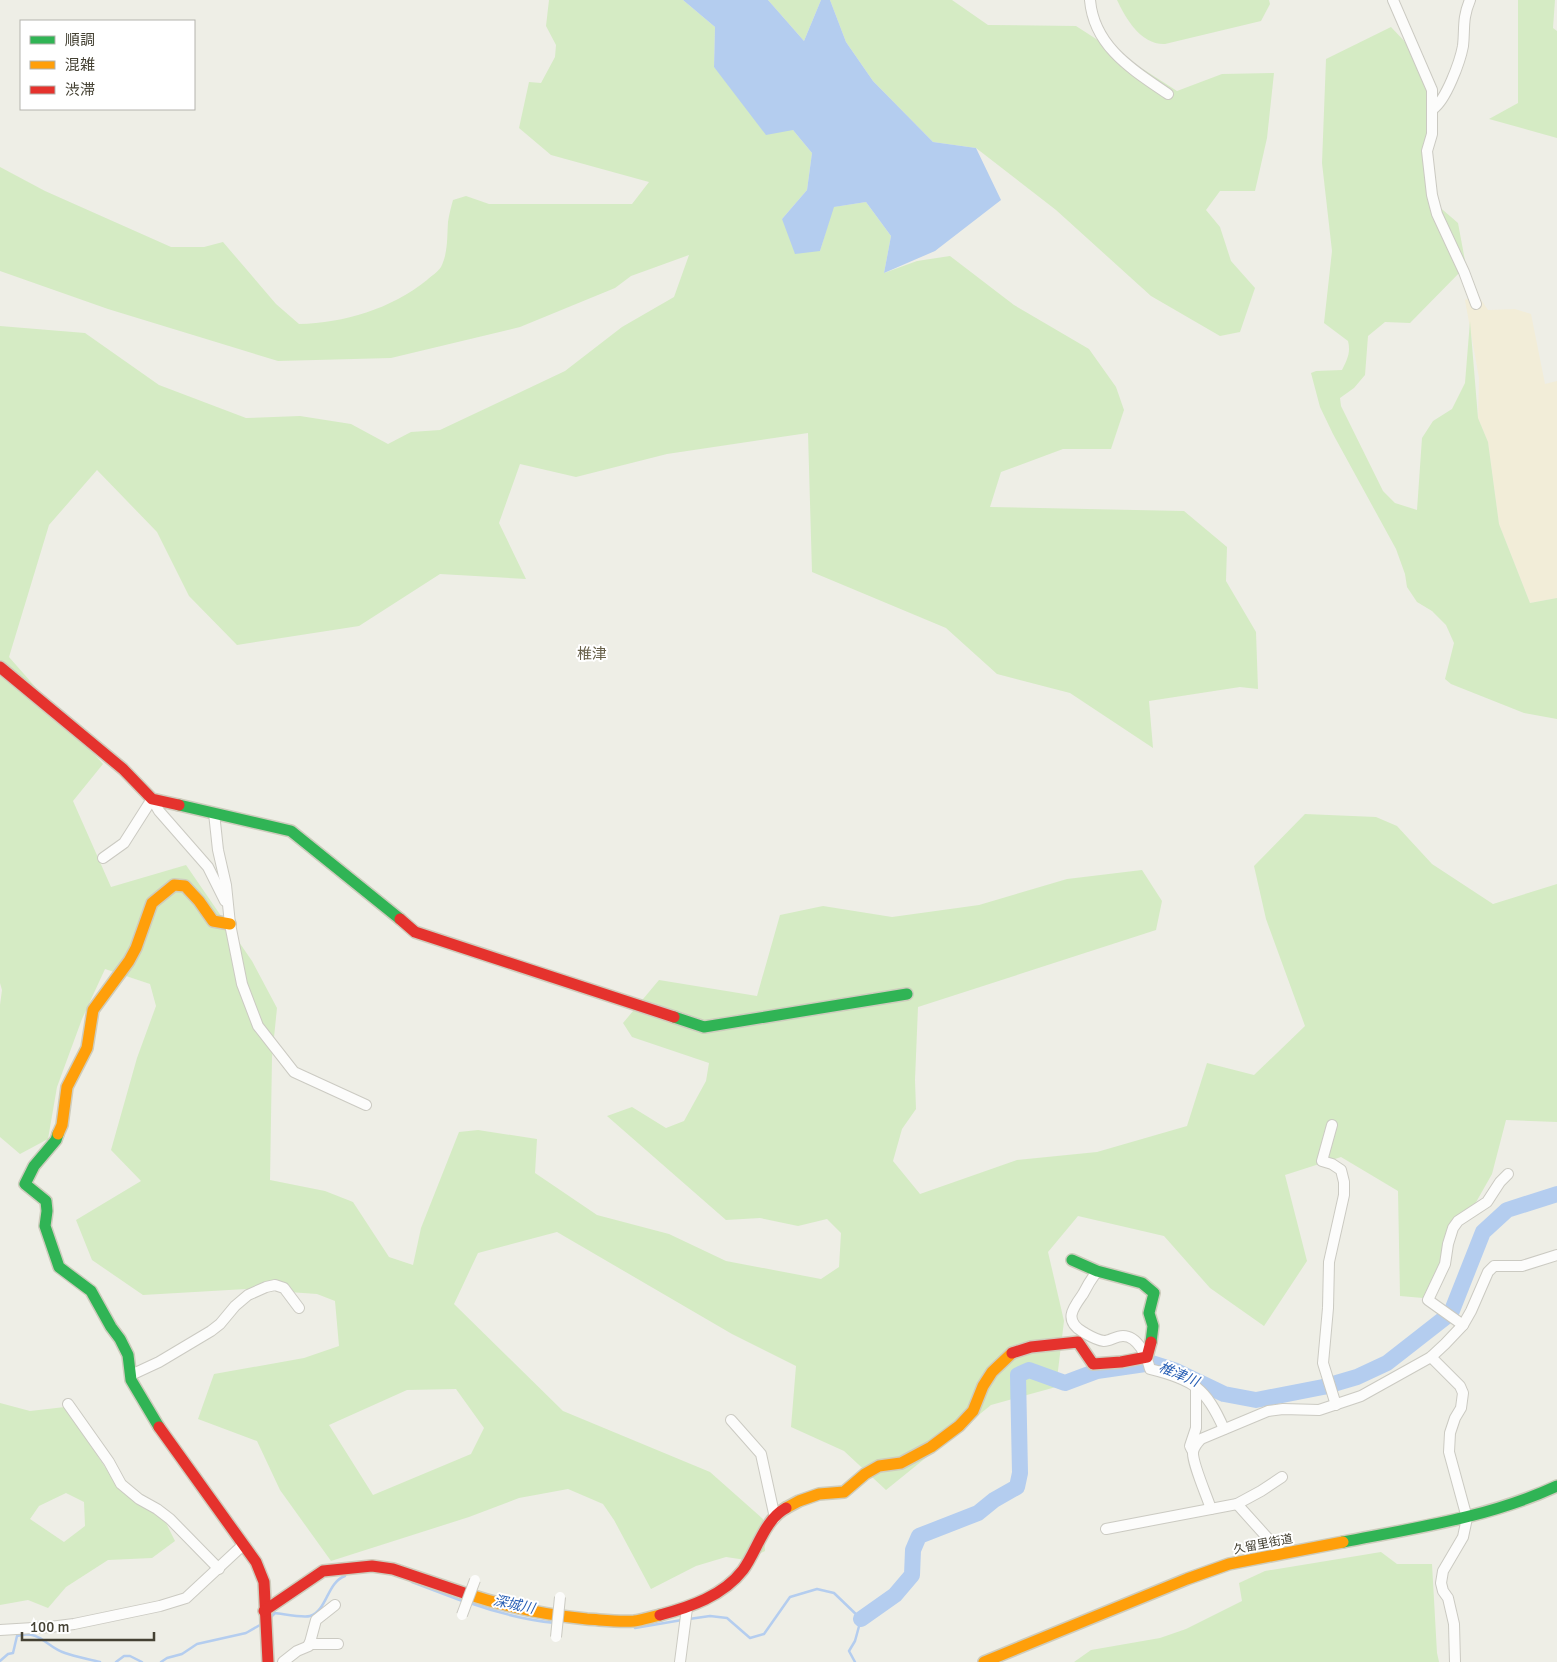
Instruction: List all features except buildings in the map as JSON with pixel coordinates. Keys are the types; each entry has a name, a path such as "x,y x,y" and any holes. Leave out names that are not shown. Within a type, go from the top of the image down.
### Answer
{"street":[{"path":"1090,0 1099,31 1115,55 1168,94"},
{"path":"1393,0 1432,90 1432,134 1427,151 1432,195 1438,214 1476,304"},
{"path":"1433,109 1445,95 1456,68 1463,47 1463,20 1470,0"},
{"path":"0,667 123,769 152,799 159,811 210,871 228,908"},
{"path":"152,799 291,831 415,932 704,1027 907,994"},
{"path":"102,858 124,843 152,799"},
{"path":"214,813 230,924 242,984 258,1026 294,1072 366,1105"},
{"path":"210,871 222,869"},
{"path":"230,924 213,920 185,886 174,885 152,903 136,948 93,1010 87,1048 67,1087 62,1125 56,1140 34,1166 25,1184 46,1201 45,1226 59,1267 91,1291 128,1355 131,1380 157,1424 256,1562 264,1582 268,1662"},
{"path":"1332,1125 1322,1161 1332,1164 1340,1170 1344,1182 1344,1195 1329,1262 1324,1362 1336,1405"},
{"path":"1463,1325 1428,1300 1445,1264 1453,1228 1458,1221 1487,1202 1500,1182 1508,1174"},
{"path":"1193,1454 1195,1445 1201,1439 1268,1411 1283,1409 1319,1410 1361,1396 1431,1357 1446,1344 1463,1325 1488,1272 1494,1266 1522,1266 1557,1255"},
{"path":"1072,1260 1097,1271 1142,1283 1154,1293 1149,1313 1153,1326 1151,1346 1147,1357"},
{"path":"1097,1271 1072,1311 1072,1320 1077,1328 1095,1339 1106,1341 1122,1336 1129,1337 1136,1342 1147,1357 1150,1369 1172,1374 1196,1387 1204,1394 1214,1406 1224,1429"},
{"path":"131,1375 159,1362 211,1331 220,1324 234,1306 248,1295 266,1287 284,1288 299,1308"},
{"path":"264,1611 323,1571 372,1566 393,1569 497,1604 563,1617 635,1621 687,1608 727,1587 744,1570 780,1511 799,1501 819,1494 844,1492 865,1474 879,1466 901,1463 931,1447 959,1426 973,1411 983,1386 992,1372 1012,1353 1030,1347 1078,1342 1093,1364 1121,1362 1147,1357"},
{"path":"1431,1357 1460,1386 1463,1393 1461,1408 1450,1433 1449,1452 1466,1518 1463,1536 1450,1557 1441,1577 1443,1591 1448,1598 1454,1624 1455,1662"},
{"path":"1196,1387 1196,1428 1190,1446 1211,1508"},
{"path":"68,1404 109,1462 121,1484 139,1499 170,1519 218,1569"},
{"path":"731,1420 761,1454 775,1518"},
{"path":"1106,1529 1237,1504 1282,1477"},
{"name":"久留里街道","path":"984,1662 1187,1579 1229,1564 1466,1518 1542,1493 1557,1486"},
{"path":"1237,1504 1282,1554"},
{"path":"0,1630 74,1624 160,1606 186,1598 243,1545"},
{"path":"462,1615 475,1580"},
{"path":"556,1637 560,1597"},
{"path":"309,1644 316,1620 335,1605"},
{"path":"680,1662 687,1608"},
{"path":"283,1662 286,1658 309,1644 338,1644"}],"shaded area":[{"path":"1477,294 1488,310 1515,309 1531,314 1545,384 1557,381 1557,598 1530,603 1499,524 1488,442 1478,418 1479,378 1465,300"}],"green space":[{"path":"549,0 683,0 715,27 714,67 793,130 812,153 807,190 782,219 820,251 833,207 866,202 891,236 884,273 917,261 950,256 1014,305 1089,349 1116,387 1124,410 1111,449 1063,449 1001,472 990,507 1184,511 1227,547 1226,581 1256,632 1258,689 1240,687 1149,701 1153,748 1070,693 997,674 946,628 812,572 808,433 667,454 576,477 520,464 499,523 526,579 440,574 359,626 237,645 189,596 157,532 97,470 49,525 9,657 103,764 73,801 111,887 186,865 252,961 277,1008 272,1057 270,1180 325,1191 353,1202 389,1257 413,1265 421,1228 459,1132 478,1130 537,1139 535,1173 597,1215 669,1234 726,1261 821,1279 839,1267 841,1233 827,1219 798,1226 760,1218 726,1220 607,1116 632,1107 666,1128 684,1121 706,1081 709,1063 632,1037 623,1023 659,980 757,996 780,915 823,906 892,917 979,905 1067,879 1142,870 1162,901 1156,930 918,1007 915,1080 916,1109 902,1129 893,1161 920,1194 1017,1160 1097,1152 1187,1126 1207,1063 1254,1075 1305,1026 1266,919 1254,866 1305,814 1376,817 1397,826 1432,864 1493,904 1557,884 1557,1122 1506,1120 1492,1174 1475,1204 1455,1218 1441,1268 1423,1298 1400,1296 1398,1191 1341,1157 1285,1175 1307,1261 1264,1326 1210,1288 1164,1236 1078,1216 1048,1252 1064,1321 1056,1387 991,1405 886,1490 844,1451 791,1427 796,1366 732,1334 557,1232 478,1253 454,1304 563,1411 710,1472 763,1519 765,1551 746,1560 726,1557 696,1566 651,1589 614,1520 603,1504 568,1489 519,1498 469,1517 331,1561 280,1490 257,1441 198,1419 214,1374 304,1358 339,1346 335,1301 317,1294 246,1289 143,1295 92,1260 76,1220 141,1181 111,1150 137,1058 156,1006 150,984 105,969 82,1019 57,1087 48,1139 20,1154 0,1137 0,1005 2,990 0,983 0,326 85,333 159,385 246,418 300,416 351,424 388,444 411,432 440,430 565,371 622,327 674,297 689,255 631,276 615,288 520,327 391,358 278,361 108,309 0,271 0,167 45,191 171,247 204,247 223,242 276,304 299,324 333,321 350,317 398,299 440,269 446,251 448,222 453,200 466,196 489,204 632,204 649,182 551,155 519,128 529,82 541,83 555,57 556,45 546,26","holes":["456,1389 484,1428 471,1454 373,1495 329,1425 407,1390"]},
{"path":"768,0 821,0 804,41"},
{"path":"830,0 952,0 988,25 1076,26 1177,91 1222,74 1274,73 1267,138 1255,191 1220,191 1206,210 1220,227 1231,261 1255,288 1240,332 1220,336 1151,296 1056,210 976,148 933,142 873,81 846,42"},
{"path":"1117,0 1269,0 1270,4 1261,21 1165,44 1156,43 1142,36 1130,23"},
{"path":"1518,0 1555,0 1553,28 1557,31 1557,138 1489,119 1518,103"},
{"path":"1391,27 1408,45 1428,95 1429,198 1458,223 1466,266 1410,323 1385,322 1368,336 1365,375 1354,388 1340,398 1341,406 1383,491 1395,503 1417,510 1422,438 1433,421 1452,409 1465,383 1470,321 1478,418 1488,442 1499,524 1530,603 1557,598 1557,719 1524,713 1451,684 1445,679 1454,643 1446,625 1432,611 1417,602 1407,587 1405,574 1396,549 1320,407 1311,373 1316,371 1342,370 1349,353 1348,341 1324,323 1332,251 1322,163 1326,59"},
{"path":"0,1403 30,1411 65,1407 113,1479 166,1523 175,1541 152,1558 108,1560 66,1587 48,1608 28,1600 0,1605","holes":["66,1493 84,1502 85,1526 64,1542 30,1519 39,1506"]},
{"path":"1381,1552 1397,1564 1432,1564 1439,1662 1074,1662 1091,1650 1160,1638 1186,1629 1242,1601 1239,1583 1265,1571"}],"water":[{"path":"683,0 768,0 804,41 821,0 830,0 846,42 873,81 933,142 976,148 1001,200 935,251 884,273 891,236 866,202 834,207 820,251 795,254 782,219 807,190 812,153 793,130 766,135 714,67 715,27"}],"waterway":[{"name":"椎津川","path":"861,1619 895,1595 912,1575 913,1550 919,1536 978,1513 994,1500 1017,1487 1020,1473 1018,1375 1029,1370 1065,1383 1097,1371 1152,1363 1174,1370 1224,1394 1256,1400 1323,1387 1357,1377 1387,1363 1451,1313 1483,1232 1507,1210 1557,1194"},
{"name":"深城川","path":"271,1617 275,1613 303,1617 316,1613 334,1584 345,1576"},
{"name":"深城川","path":"412,1582 465,1602"},
{"name":"深城川","path":"689,1619 710,1616 727,1618 750,1638 764,1634 790,1597 817,1589 834,1593 861,1619 855,1641 849,1651 855,1662"},
{"name":"深城川","path":"470,1603 512,1616 555,1623"},
{"name":"深城川","path":"635,1628 682,1620"},
{"name":"深城川","path":"161,1662 167,1658 182,1654 197,1644 246,1633 260,1625"},
{"name":"深城川","path":"0,1661 8,1654 13,1653 17,1636 25,1634 37,1637 65,1653 100,1662"},
{"name":"深城川","path":"116,1662 124,1656 130,1656 142,1662"}],"traffic: fast":[{"path":"179,805 291,831 400,919"},
{"path":"674,1017 704,1027 907,994"},
{"path":"58,1134 56,1140 34,1166 25,1184 46,1201 45,1226 59,1267 91,1291 120,1339 128,1355 131,1380 159,1427"},
{"path":"1072,1260 1097,1271 1142,1283 1154,1293 1149,1313 1153,1326 1151,1342"},
{"path":"1343,1542 1479,1514 1532,1497 1557,1486"}],"traffic: slow":[{"path":"58,1134 62,1125 67,1087 87,1048 93,1010 129,961 136,948 152,903 174,885 185,886 199,901 213,921 230,924"},
{"path":"786,1508 819,1494 844,1492 865,1474 879,1466 901,1463 931,1447 959,1426 973,1411 983,1386 992,1372 1012,1353"},
{"path":"984,1662 1187,1579 1229,1564 1343,1542"},
{"path":"467,1594 527,1610 587,1619 634,1621 660,1615"}],"traffic: jam":[{"path":"0,667 123,769 152,799 179,805"},
{"path":"400,919 415,932 674,1017"},
{"path":"1012,1353 1031,1347 1078,1342 1093,1364 1121,1362 1147,1357 1151,1342"},
{"path":"159,1427 256,1562 264,1582 268,1662"},
{"path":"660,1615 694,1604 726,1587 743,1570 772,1520 786,1508"},
{"path":"264,1611 323,1571 372,1566 393,1569 467,1594"}],"district":[{"name":"椎津","path":"592,654"}]}
